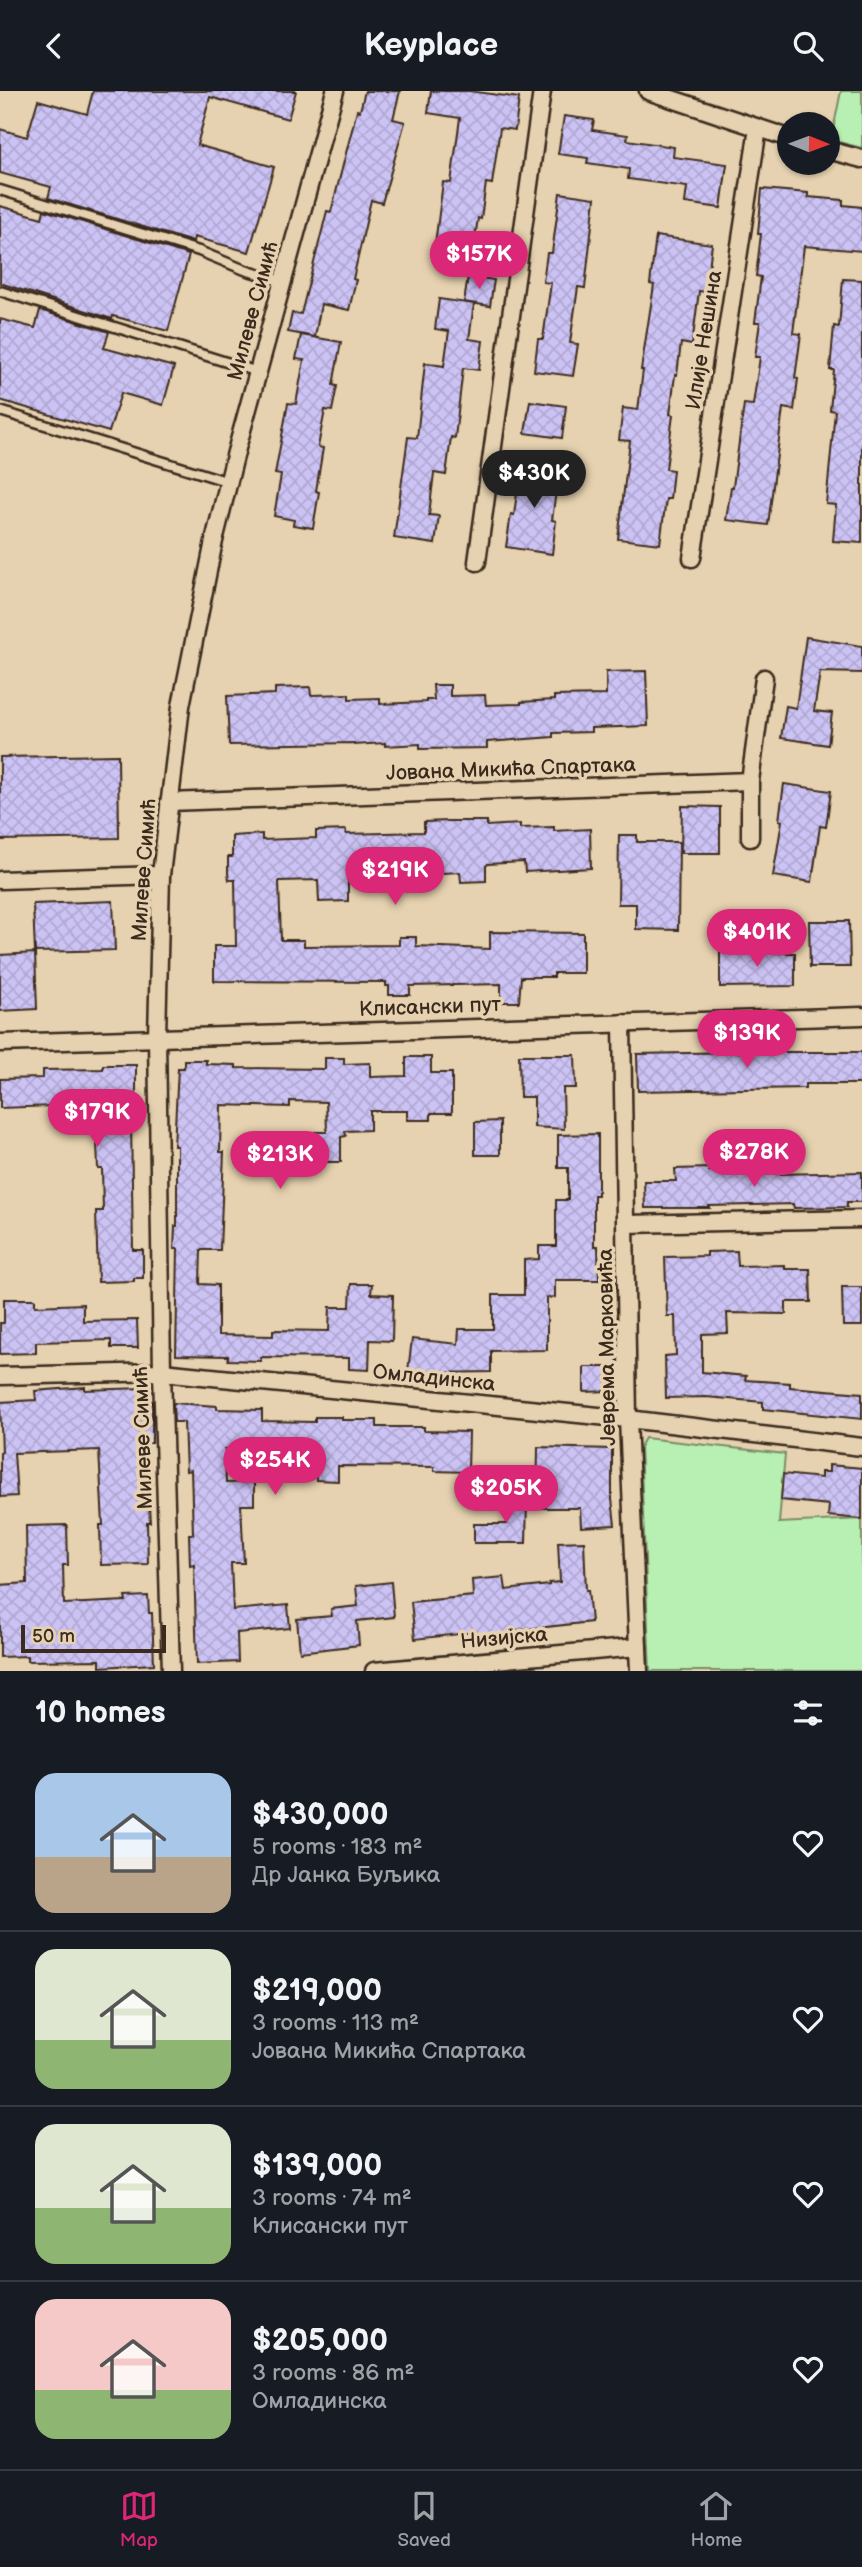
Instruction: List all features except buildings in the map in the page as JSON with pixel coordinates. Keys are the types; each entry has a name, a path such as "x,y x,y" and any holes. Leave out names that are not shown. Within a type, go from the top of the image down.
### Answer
{"street":[{"name":"Милеве Симић","path":"171,1671 162,1372 157,1037 161,875 186,680 229,482 335,91"},
{"path":"477,562 542,91"},
{"path":"648,91 777,134"},
{"name":"Илије Нешина","path":"692,558 758,128"},
{"path":"840,153 862,159"},
{"path":"750,838 750,781 764,678"},
{"name":"Јована Микића Спартака","path":"169,802 750,781"},
{"path":"0,880 161,875"},
{"name":"Клисански пут","path":"0,1043 862,1016"},
{"name":"Јеврема Марковића","path":"622,1023 628,1419 639,1671"},
{"path":"626,1224 862,1219"},
{"name":"Омладинска","path":"0,1376 162,1372 628,1419 862,1447"},
{"name":"Низијска","path":"374,1671 638,1647"}],"lane":[{"path":"0,190 200,251 283,282"},
{"path":"0,291 258,372"},
{"path":"0,411 229,482"}],"green space":[{"path":"841,91 862,91 862,148 840,142 840,112 837,112"},
{"path":"645,1438 785,1454 779,1523 862,1519 862,1671 650,1671 640,1447"}]}
